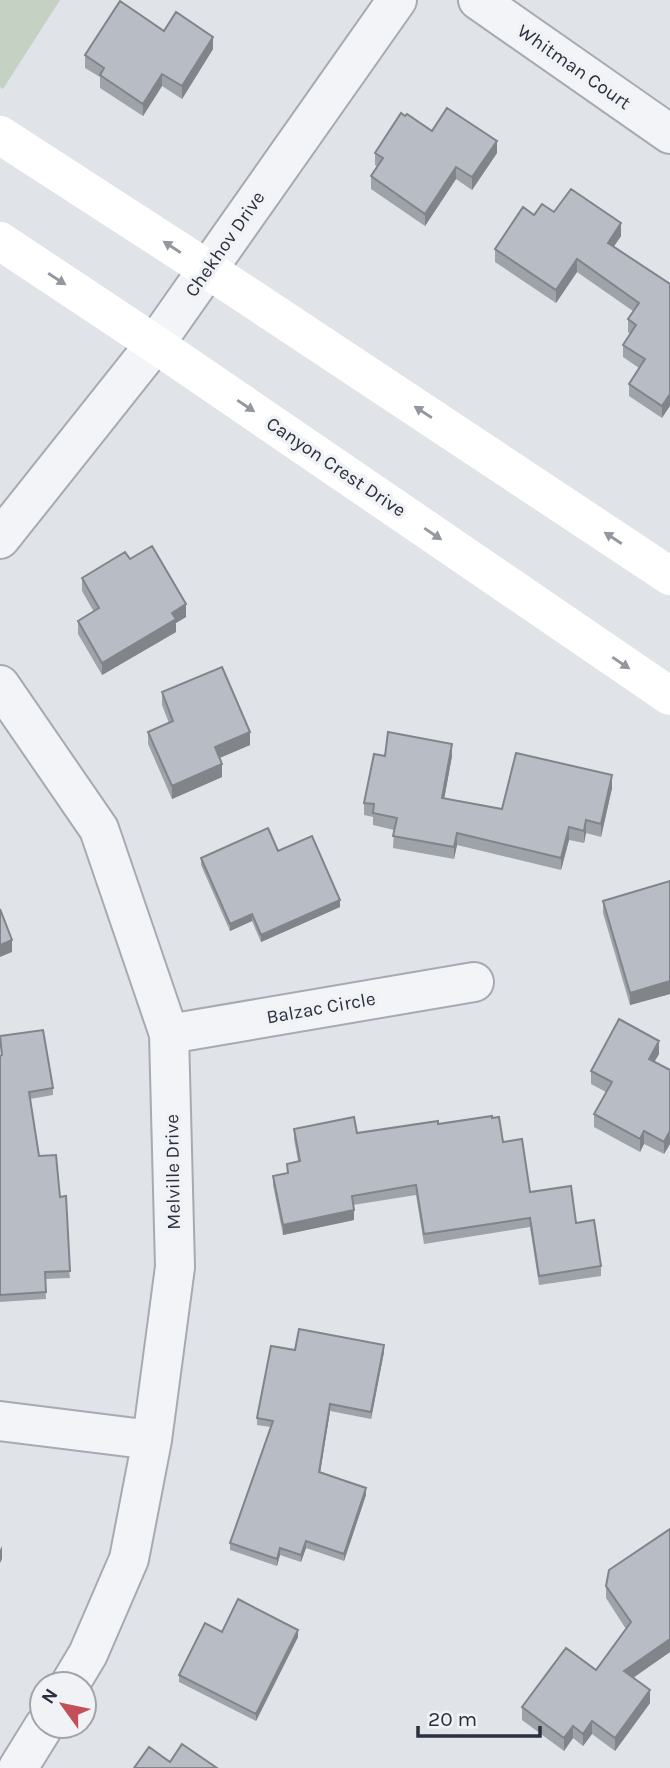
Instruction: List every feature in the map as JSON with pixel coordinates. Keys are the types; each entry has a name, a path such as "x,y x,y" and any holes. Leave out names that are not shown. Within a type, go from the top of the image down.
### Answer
{"main road":[{"path":"0,135 670,576"},
{"name":"Canyon Crest Drive","path":"0,241 670,696"}],"street":[{"name":"Chekhov Drive","path":"0,539 155,344 397,0"},
{"name":"Whitman Court","path":"478,0 670,134"},
{"name":"Melville Drive","path":"0,685 99,830 169,1034 175,1267 152,1440 129,1559 78,1670"},
{"name":"Balzac Circle","path":"169,1034 474,982"},
{"path":"0,1421 152,1440"},
{"path":"19,1768 36,1740"}],"green space":[{"path":"0,0 60,0 3,89 0,87"}],"building":[{"path":"120,1 164,31 176,12 213,37 182,86 162,74 143,104 100,75 104,68 85,55"},
{"path":"447,108 497,141 472,177 456,167 425,214 371,176 383,158 375,153 401,113 405,116 407,114 432,131"},
{"path":"571,189 621,223 608,243 670,284 670,394 662,406 629,384 645,359 623,345 636,325 628,319 639,303 577,259 556,290 495,249 523,207 534,215 542,204 554,212"},
{"path":"152,546 186,604 172,613 176,619 102,663 78,621 99,608 82,578 125,552 130,559"},
{"path":"222,667 250,732 215,747 222,764 172,786 148,732 173,721 162,692"},
{"path":"388,732 452,744 442,798 502,809 516,753 612,775 601,824 586,820 584,831 569,827 561,858 457,833 454,847 393,836 397,818 373,813 374,804 364,803 374,754 385,756"},
{"path":"268,828 278,851 312,836 340,900 261,935 252,914 230,924 201,858"},
{"path":"670,881 670,981 630,993 603,901"},
{"path":"0,909 12,940 0,945"},
{"path":"619,1019 659,1041 649,1059 670,1070 670,1131 664,1142 644,1131 640,1139 594,1114 612,1082 591,1071"},
{"path":"43,1030 53,1088 29,1092 39,1156 56,1155 60,1197 66,1196 70,1271 45,1272 46,1292 0,1295 0,1036"},
{"path":"354,1117 357,1133 499,1117 503,1142 522,1139 530,1192 571,1186 576,1223 594,1220 601,1266 539,1276 530,1218 424,1234 416,1185 352,1196 354,1210 283,1225 273,1176 288,1173 287,1164 300,1161 294,1129"},
{"path":"299,1329 384,1345 371,1412 330,1404 319,1472 366,1488 344,1554 306,1541 301,1555 280,1548 277,1559 230,1543 273,1421 257,1418 271,1346 295,1350"},
{"path":"670,1529 670,1639 624,1671 650,1690 615,1738 592,1721 583,1734 573,1726 564,1738 522,1707 566,1648 596,1670 631,1622 606,1586 609,1570"},
{"path":"238,1599 298,1630 256,1714 179,1675 205,1623 222,1632"},
{"path":"182,1744 217,1768 134,1768 149,1747 170,1762"}]}
